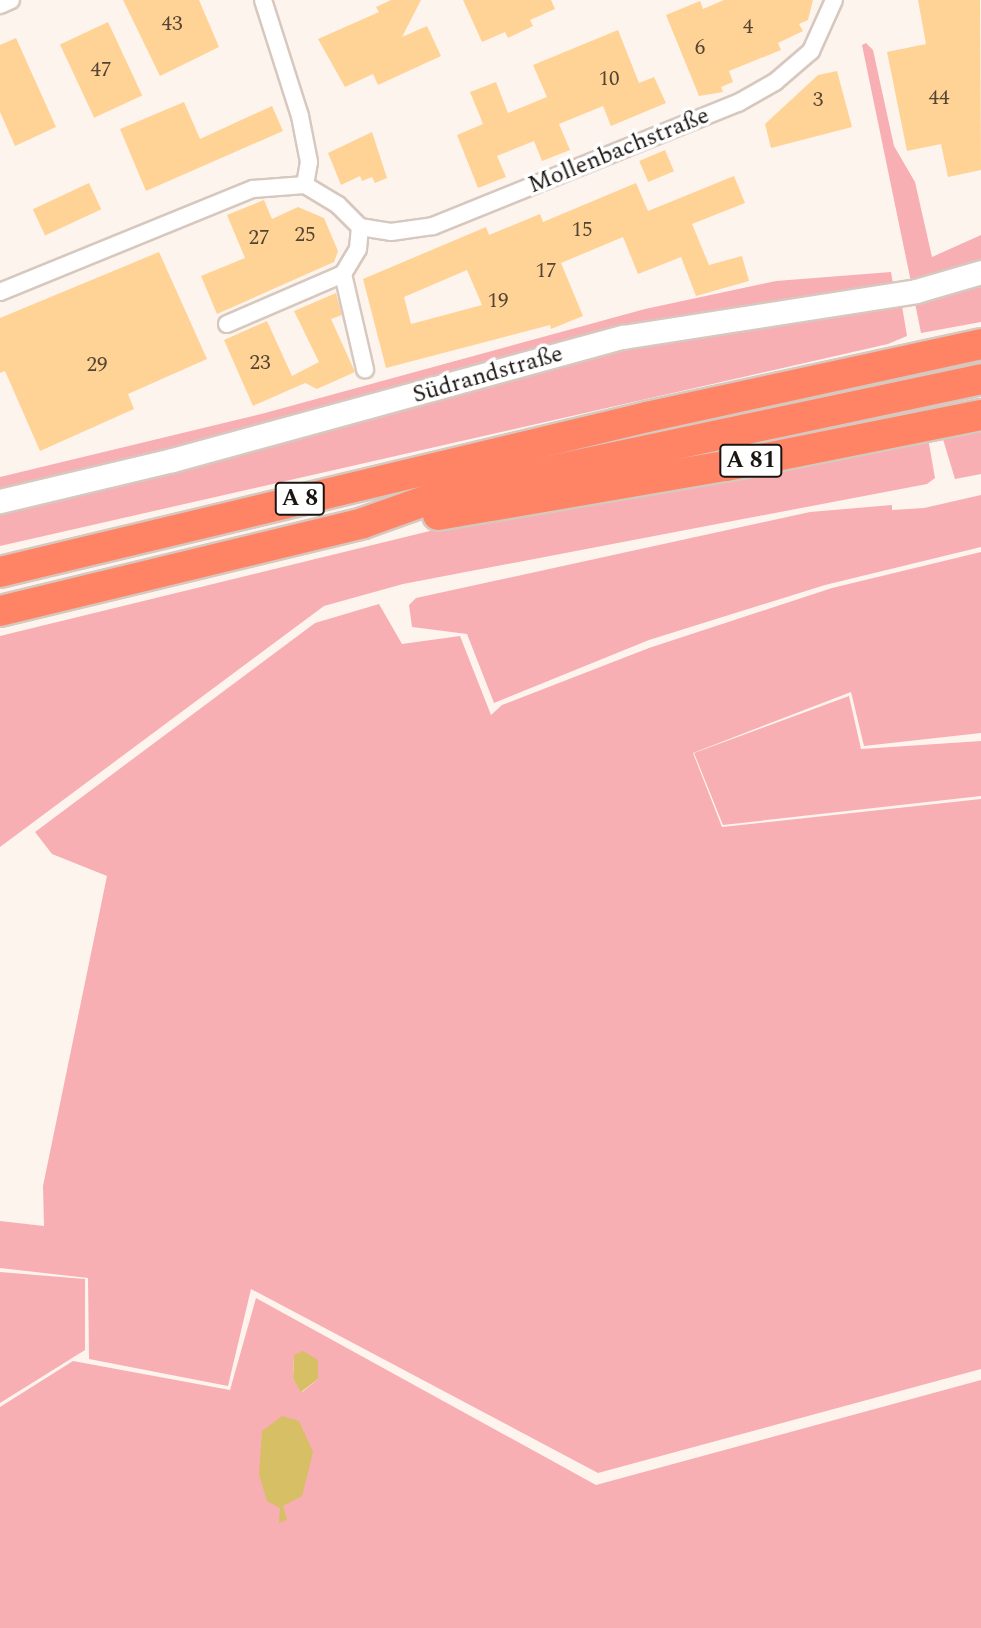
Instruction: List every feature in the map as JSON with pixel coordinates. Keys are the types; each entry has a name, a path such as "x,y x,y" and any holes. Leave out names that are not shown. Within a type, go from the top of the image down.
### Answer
{"highway":[{"name":"A 8","path":"0,572 647,416 981,344"},
{"name":"A 8","path":"0,611 363,523 436,497 507,480 981,379"},
{"name":"A 81","path":"363,523 726,466 981,415"}],"main road":[{"name":"Südrandstraße","path":"0,500 172,460 624,337 916,291 981,272"}],"street":[{"path":"0,5 11,0"},
{"path":"263,0 300,116 309,162 305,185"},
{"name":"Mollenbachstraße","path":"360,228 391,232 433,226 738,103 775,82 811,51 834,0"},
{"path":"0,292 222,198 253,189 305,185 338,205 360,228 358,249 343,274 227,324"},
{"path":"343,274 365,369"}],"shaded area":[{"path":"866,43 873,50 894,146 915,182 932,257 981,235 981,261 911,282 862,45"},
{"path":"891,272 893,284 648,321 136,459 0,489 0,477 265,413 645,309 776,281"},
{"path":"981,286 981,322 921,333 915,303"},
{"path":"902,306 907,336 888,344 0,546 0,507 659,337"},
{"path":"981,430 981,474 955,479 942,436"},
{"path":"928,438 935,478 927,484 403,584 324,606 0,847 0,636 483,518"},
{"path":"981,495 981,547 825,585 649,640 494,703 467,634 412,627 409,605 416,598 810,512 892,505 892,510 924,508"},
{"path":"981,552 981,733 864,746 851,692 693,753 722,827 981,799 981,1369 598,1473 251,1289 228,1386 89,1359 88,1278 0,1268 0,1221 44,1226 43,1186 107,876 52,854 35,832 315,623 379,604 402,644 460,636 491,715 502,705 649,648 832,588"},
{"path":"849,696 861,749 981,741 981,796 723,825 694,753"},
{"path":"0,1272 85,1279 85,1350 0,1403"},
{"path":"256,1298 596,1485 981,1380 981,1628 0,1628 0,1407 73,1361 230,1390","holes":["294,1355 318,1360 318,1379 302,1392 293,1379"]},
{"path":"303,1351 318,1360 318,1379 301,1392 293,1379 294,1355"},
{"path":"282,1416 299,1421 313,1452 302,1496 283,1506 287,1520 279,1523 280,1508 267,1501 259,1474 262,1431"}],"building":[{"path":"123,0 199,0 219,47 160,76"},
{"path":"391,0 421,0 402,37 427,26 441,56 378,85 373,74 345,87 318,39 379,12 376,7"},
{"path":"463,0 551,0 555,9 530,20 533,26 508,38 505,32 482,42"},
{"path":"724,0 813,0 808,20 799,24 803,31 778,43 781,50 729,71 733,82 721,87 723,92 699,96 666,15 700,1 703,9"},
{"path":"918,0 980,0 981,170 948,177 941,144 907,151 887,52 926,44"},
{"path":"108,22 142,95 94,118 60,44"},
{"path":"618,30 639,83 654,77 666,103 611,126 603,106 559,124 570,150 542,161 534,141 497,156 506,177 478,188 457,135 483,124 470,92 496,82 508,113 547,97 533,65"},
{"path":"16,38 56,127 15,146 0,112 0,45"},
{"path":"837,71 852,127 771,148 765,124 818,75"},
{"path":"184,102 200,139 272,106 283,131 146,191 120,129"},
{"path":"372,132 387,178 375,183 372,177 362,181 360,176 341,185 328,153"},
{"path":"665,150 674,171 648,182 639,161"},
{"path":"734,176 745,203 692,224 709,265 742,256 749,281 696,296 681,257 638,274 623,237 561,263 583,316 551,329 550,325 386,368 363,279 486,227 489,235 540,214 543,222 636,183 648,211","holes":["467,270 482,305 411,324 404,297"]},
{"path":"89,183 101,209 45,235 33,209"},
{"path":"264,200 272,219 298,207 324,218 338,251 334,262 217,314 201,276 245,258 227,215"},
{"path":"159,252 207,359 128,394 134,409 40,451 5,371 0,373 0,318"},
{"path":"336,293 342,315 331,319 355,372 317,389 305,383 253,406 224,340 267,321 292,376 319,362 294,311"}]}
